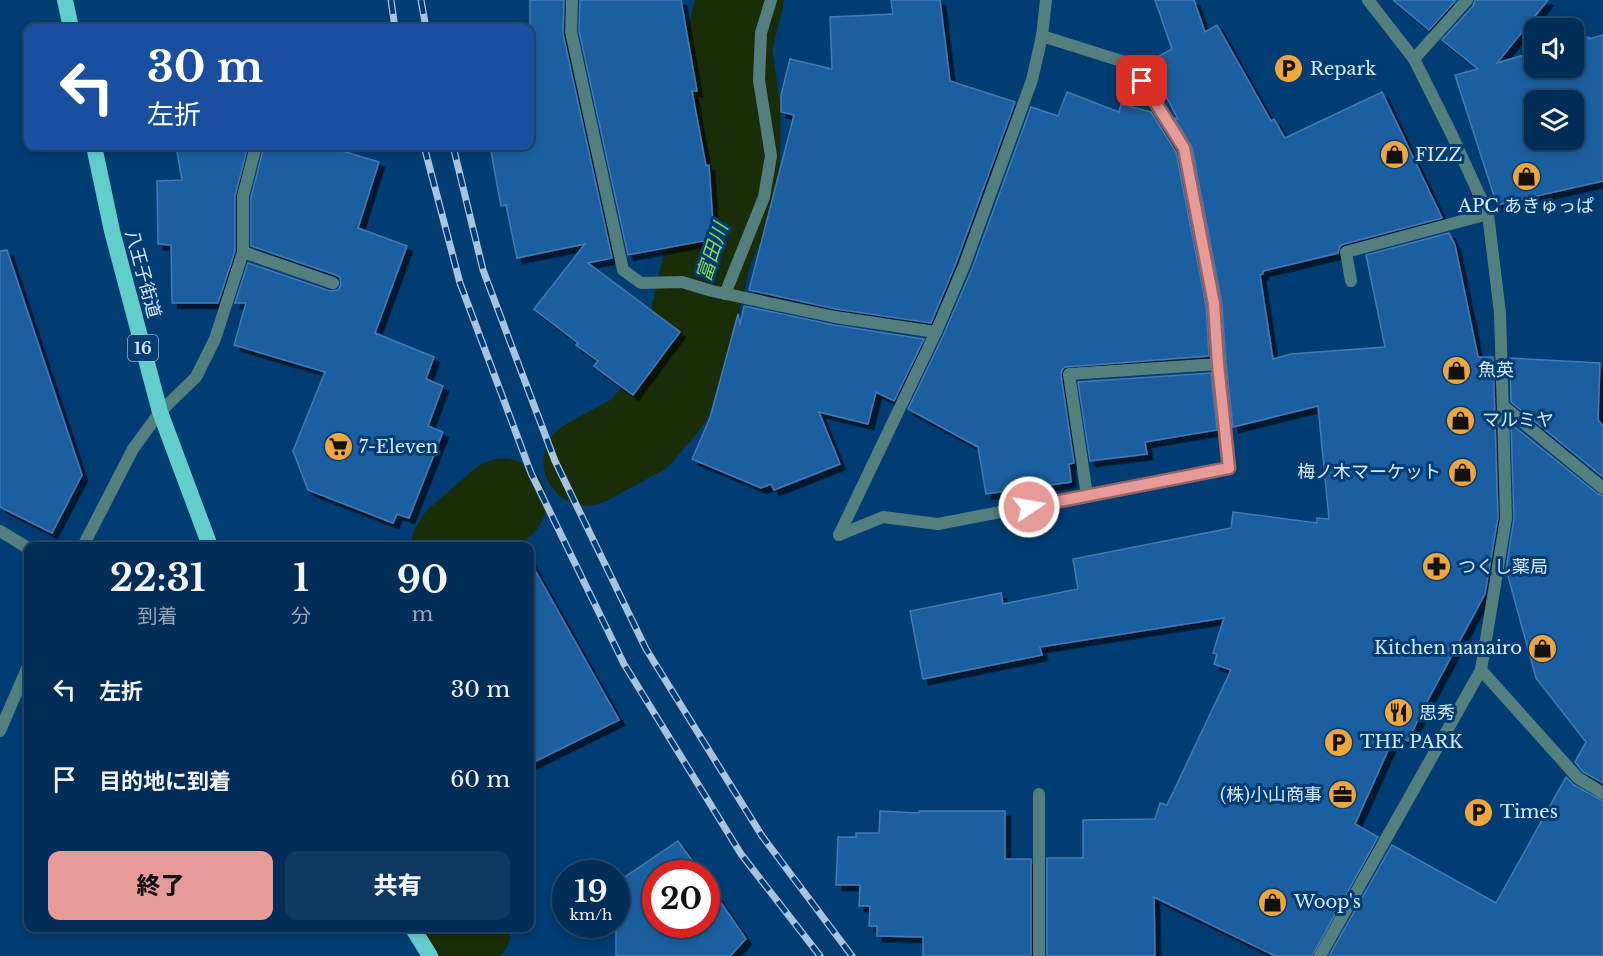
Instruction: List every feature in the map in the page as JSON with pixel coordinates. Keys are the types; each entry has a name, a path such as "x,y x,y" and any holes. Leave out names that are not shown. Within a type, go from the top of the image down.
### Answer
{"highway":[{"path":"65,0 70,24"},
{"name":"八王子街道","path":"95,150 112,231 160,412 209,542"},
{"path":"415,932 430,956"}],"street":[{"path":"572,0 571,32 623,270 641,283 682,282 725,294 835,317 936,332"},
{"path":"725,294 764,197 771,156 759,80 760,33 771,0"},
{"path":"1042,36 1131,64 1184,148 1214,304 1229,468 938,524 883,517 839,536 936,332 964,266 1028,91 1042,36 1046,0"},
{"path":"1320,956 1481,670 1506,518 1500,313 1488,214 1414,59 1368,0"},
{"path":"1414,59 1467,0"},
{"path":"85,542 133,449 160,412 196,377 215,339 243,252 243,196 255,150"},
{"path":"1351,281 1346,252 1488,214"},
{"path":"243,252 333,283"},
{"path":"1087,495 1069,374 1218,364"},
{"path":"1503,406 1603,489"},
{"path":"0,531 24,546"},
{"path":"1481,670 1578,778 1603,793"},
{"path":"0,731 4,711 24,674"},
{"path":"1039,795 1039,956"}],"building":[{"path":"530,0 564,0 563,34 612,258 588,263 680,332 633,395 594,366 598,361 534,309 585,244 517,258 506,205 501,206 491,150 534,150 534,24 530,24"},
{"path":"580,0 681,0 697,91 692,91 706,166 709,165 714,239 628,255 579,31"},
{"path":"891,0 940,0 950,81 1015,102 956,263 931,323 836,309 749,290 794,115 781,112 781,95 790,59 832,69 830,17 893,14"},
{"path":"1155,0 1194,0 1205,32 1217,25 1271,121 1274,119 1285,138 1382,92 1442,218 1344,244 1340,246 1338,253 1263,271 1260,275 1273,359 1291,354 1385,347 1366,255 1449,233 1455,245 1478,357 1493,357 1498,517 1485,594 1408,741 1395,735 1355,824 1378,837 1312,956 1275,956 1154,897 1155,956 1047,956 1047,858 1083,858 1083,820 1155,819 1160,803 1167,805 1231,670 1214,664 1217,654 1213,653 1224,618 1040,647 1042,655 923,679 910,611 1001,593 1003,604 1078,589 1073,559 1231,528 1233,512 1317,523 1317,518 1329,519 1318,406 1233,427 1222,304 1192,147 1174,118 1178,119 1148,62 1172,49"},
{"path":"1393,0 1456,0 1429,30"},
{"path":"1475,0 1548,0 1533,18 1524,18 1524,30 1497,63 1524,55 1524,78 1584,78 1584,38 1603,35 1603,181 1497,205 1455,75 1478,69 1442,40 1473,6"},
{"path":"1067,92 1119,112 1121,104 1151,112 1176,152 1206,306 1209,356 1065,367 1061,375 1074,463 1069,464 1071,482 986,494 978,447 908,409 972,269 1031,107 1058,116"},
{"path":"177,150 247,150 235,196 235,251 218,303 172,303 171,245 158,244 157,181 182,180"},
{"path":"263,150 339,150 379,162 358,228 407,246 375,333 434,357 426,379 443,386 428,426 443,432 409,518 397,514 393,523 308,490 293,451 325,372 234,345 246,303 235,303 248,263 330,291 338,290 341,285 340,278 336,275 251,246 251,197"},
{"path":"7,250 82,475 52,533 0,507 0,251"},
{"path":"744,306 834,325 924,339 894,401 876,392 868,424 819,412 840,464 774,490 771,484 761,488 692,459 710,418 738,314 740,325"},
{"path":"1510,358 1600,363 1598,420 1603,426 1603,477 1511,402"},
{"path":"1211,373 1217,430 1145,442 1147,454 1090,461 1078,382"},
{"path":"1511,424 1603,496 1603,783 1583,772 1575,762 1586,742 1536,678 1506,569 1514,518"},
{"path":"534,568 619,720 534,762"},
{"path":"1566,777 1574,785 1603,801 1603,956 1329,956 1392,845 1496,903"},
{"path":"880,811 919,813 919,811 1005,811 1005,859 1031,859 1031,956 923,956 923,937 877,936 877,926 869,926 870,906 859,906 860,885 836,885 838,837 856,837 856,833 879,833"},
{"path":"678,841 692,860 650,860"},
{"path":"642,865 642,938 720,938 720,901 746,939 730,956 616,956 616,938 630,938 630,874"}],"waterway":[{"name":"富田川","path":"587,462 639,434 668,400 693,321 708,254 736,187 737,109 728,47 740,0"},
{"name":"富田川","path":"458,542 503,502"}],"railway":[{"path":"391,0 394,24"},
{"path":"421,0 425,24"},
{"path":"425,150 460,283 531,473 624,664 741,854 820,956"},
{"path":"454,150 483,270 555,461 646,649 762,836 852,956"}],"place":[{"name":"Repark","path":"1289,69"},
{"name":"FIZZ","path":"1394,155"},
{"name":"APC あきゅっぱ","path":"1526,177"},
{"name":"魚英","path":"1457,370"},
{"name":"マルミヤ","path":"1461,420"},
{"name":"7-Eleven","path":"338,447"},
{"name":"梅ノ木マーケット","path":"1462,472"},
{"name":"つくし薬局","path":"1437,567"},
{"name":"Kitchen nanairo","path":"1543,648"},
{"name":"思秀","path":"1398,713"},
{"name":"THE PARK","path":"1339,742"},
{"name":"(株)小山商事","path":"1343,795"},
{"name":"Times","path":"1479,812"},
{"name":"Woop's","path":"1273,902"}],"route":[{"path":"1029,507 1229,468 1214,304 1184,148 1142,81"}]}
